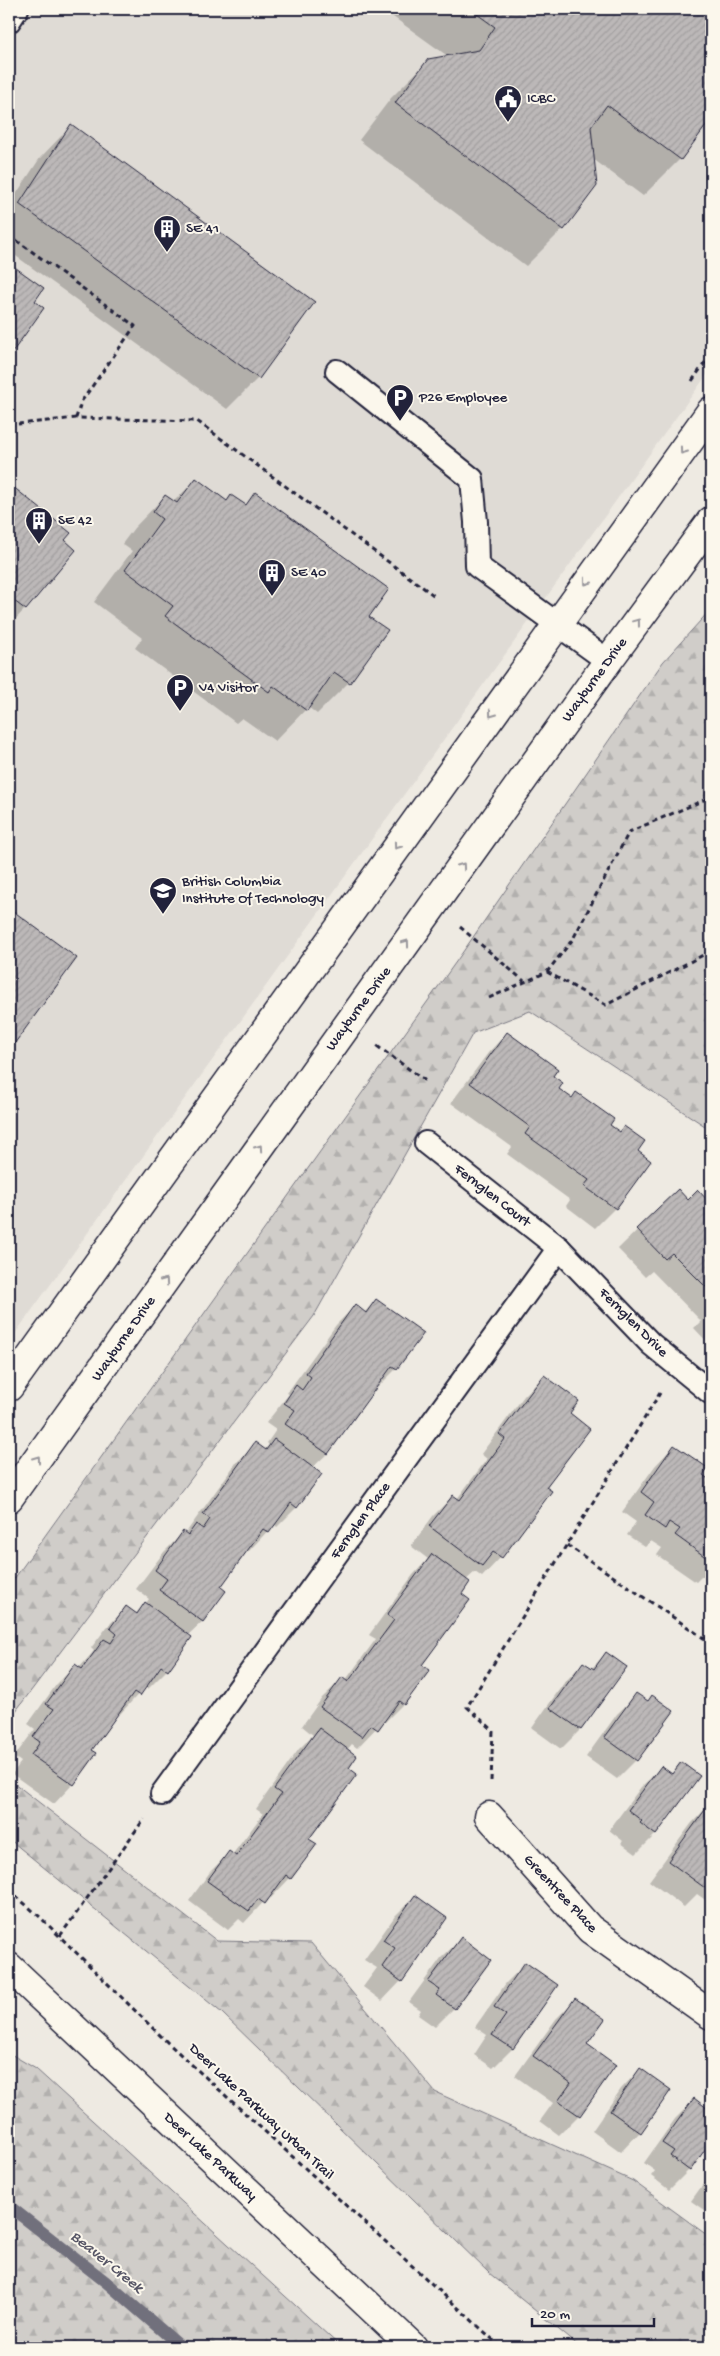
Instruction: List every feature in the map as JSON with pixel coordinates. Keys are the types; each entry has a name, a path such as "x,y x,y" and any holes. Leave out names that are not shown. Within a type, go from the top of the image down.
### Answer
{"street":[{"path":"9,1387 711,411"},
{"name":"Wayburne Drive","path":"9,1498 608,661 711,522"},
{"name":"Greentree Place","path":"489,1816 590,1929 711,2015"},
{"name":"Deer Lake Parkway","path":"9,1967 413,2347"}],"lane":[{"path":"9,21 18,9"},
{"path":"337,372 472,479 476,522 477,566 608,661"},
{"name":"Fernglen Court","path":"426,1143 559,1248"},
{"name":"Fernglen Drive","path":"559,1248 651,1344 711,1393"},
{"name":"Fernglen Place","path":"162,1794 559,1248"}],"path":[{"path":"9,235 135,326 81,402 76,418"},
{"path":"9,426 76,418 196,421 436,597"},
{"path":"489,998 547,972 574,939 629,832 711,797"},
{"path":"434,905 524,981"},
{"path":"547,972 606,1005 711,951"},
{"path":"347,1025 427,1082"},
{"path":"489,1816 493,1730 467,1706 677,1366"},
{"path":"567,1545 711,1643"},
{"path":"60,1936 162,1794"},
{"name":"Deer Lake Parkway Urban Trail","path":"9,1890 60,1936 168,2042 501,2347"}],"shaded area":[{"name":"British Columbia Institute Of Technology","path":"9,9 711,9 711,369 9,1342"}],"green space":[{"path":"711,609 711,1130 530,1011 473,1033 314,1316 9,1720 9,1586 458,959 663,662"},
{"path":"9,1779 217,1941 311,1943 435,2092 633,2181 711,2238 711,2347 580,2347 489,2273 222,2013 9,1839"},
{"path":"9,2053 36,2069 341,2347 9,2347"}],"building":[{"name":"ICBC","path":"470,9 711,9 711,119 681,160 607,105 591,127 597,186 564,230 395,103 428,59 479,50 495,27"},
{"name":"SE 41","path":"71,124 315,302 259,379 19,204"},
{"path":"9,263 44,288 35,301 44,308 9,357"},
{"name":"SE 40","path":"196,478 227,501 231,495 246,505 255,492 389,589 369,617 388,630 350,683 334,672 307,711 273,686 269,692 165,616 173,606 125,570 162,519 153,512 165,495 177,503"},
{"name":"SE 42","path":"12,486 71,533 65,540 76,550 26,610 9,597 9,490"},
{"path":"9,908 77,958 9,1051"},
{"path":"507,1032 558,1069 553,1076 563,1083 559,1089 572,1098 576,1092 614,1119 610,1125 620,1132 624,1126 645,1141 638,1151 651,1161 616,1209 584,1186 589,1180 525,1134 530,1127 470,1083"},
{"path":"678,1189 688,1200 698,1190 711,1204 711,1208 708,1211 711,1215 711,1292 672,1253 665,1259 636,1229"},
{"path":"376,1299 424,1333 397,1369 392,1366 328,1454 285,1424 295,1410 284,1403 296,1385 302,1390 311,1377 306,1373 355,1304 366,1313"},
{"path":"544,1375 579,1401 570,1413 590,1429 546,1487 552,1491 502,1558 493,1552 482,1566 429,1526 453,1495 460,1500 505,1439 499,1434"},
{"path":"274,1439 322,1474 297,1508 291,1503 269,1533 263,1529 221,1587 226,1591 203,1622 159,1590 167,1579 155,1570 183,1531 188,1535 196,1524 203,1529 210,1519 203,1514 255,1442 266,1450"},
{"path":"674,1445 708,1468 703,1475 711,1481 711,1561 675,1535 680,1529 669,1522 665,1529 645,1515 654,1502 641,1492"},
{"path":"432,1554 470,1582 462,1594 470,1600 422,1665 430,1670 404,1705 399,1701 378,1730 371,1725 362,1737 320,1707 342,1677 348,1682 394,1620 387,1615"},
{"path":"145,1602 192,1637 168,1671 161,1666 140,1696 134,1692 92,1750 97,1753 74,1785 31,1755 40,1742 33,1737 54,1709 46,1704 75,1664 82,1669 104,1639 111,1643 117,1634 110,1628 126,1606 137,1614"},
{"path":"606,1652 627,1667 581,1730 550,1708 583,1662 594,1669"},
{"path":"636,1693 648,1701 652,1695 674,1711 637,1761 604,1737"},
{"path":"319,1728 357,1756 349,1768 357,1774 309,1839 317,1844 291,1879 286,1875 265,1904 258,1899 249,1911 207,1881 229,1851 236,1856 281,1794 274,1789"},
{"path":"681,1762 700,1776 656,1835 640,1823 642,1821 628,1810 661,1766 672,1774"},
{"path":"710,1803 711,1879 705,1888 668,1861"},
{"path":"415,1895 447,1918 402,1982 382,1967 395,1948 383,1940"},
{"path":"461,1937 491,1960 455,2009 436,1995 440,1990 428,1982"},
{"path":"525,1962 558,1985 513,2049 492,2035 506,2015 494,2007"},
{"path":"575,1998 605,2019 587,2044 616,2065 580,2116 558,2101 571,2083 533,2056"},
{"path":"640,2068 671,2090 641,2133 610,2111"},
{"path":"694,2098 708,2109 711,2106 711,2141 690,2171 670,2156 674,2151 662,2143"}],"waterway":[{"name":"Beaver Creek","path":"9,2206 106,2282 181,2347"}],"place":[{"name":"ICBC","path":"508,123"},
{"name":"SE 41","path":"167,253"},
{"name":"P26 Employee","path":"400,422"},
{"name":"SE 42","path":"39,545"},
{"name":"SE 40","path":"272,597"},
{"name":"V4 Visitor","path":"180,712"},
{"name":"British Columbia Institute Of Technology","path":"163,915"}]}
